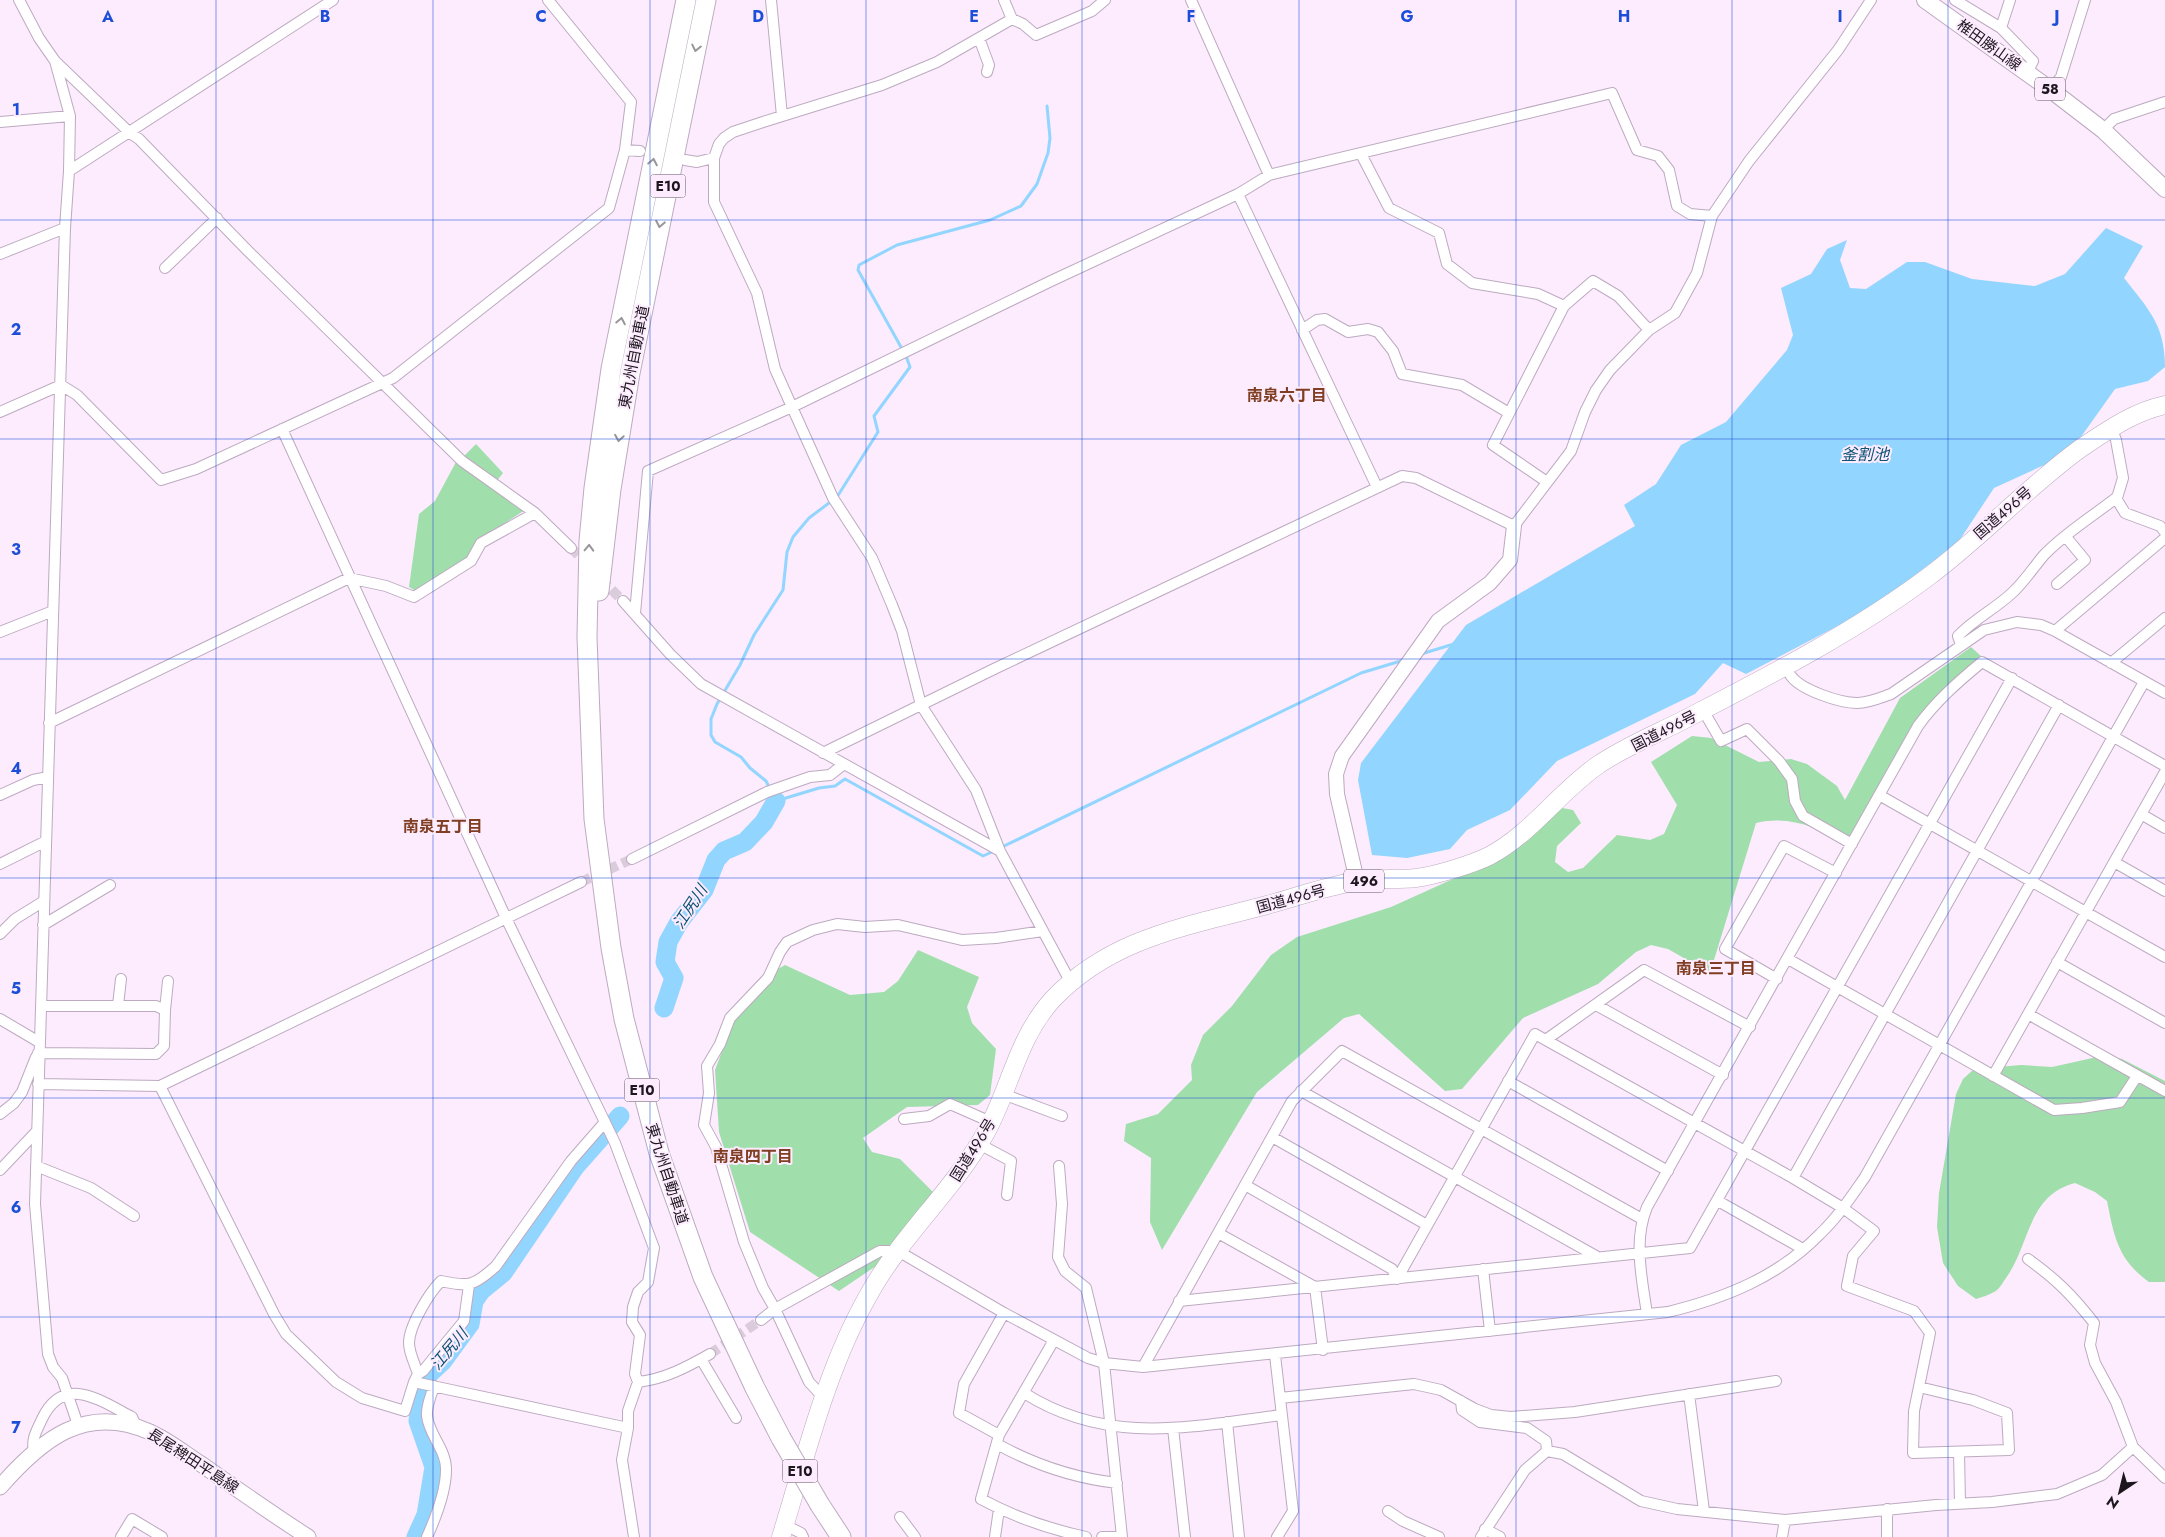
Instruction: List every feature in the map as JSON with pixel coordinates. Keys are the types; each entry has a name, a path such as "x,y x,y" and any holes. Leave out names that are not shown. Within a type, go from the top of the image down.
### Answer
{"highway":[{"name":"東九州自動車道","path":"686,0 611,369 600,434 589,550 587,636 594,819 601,885 624,1019 659,1153 703,1278 750,1379 781,1438 841,1537"},
{"name":"東九州自動車道","path":"589,719 599,587 619,436 630,373 706,0"},
{"name":"国道496号","path":"783,1531 824,1398 845,1343 868,1294 898,1251 957,1178 992,1122 1028,1032 1052,1001 1071,983 1104,958 1144,938 1357,881 1421,878 1485,858 1510,842 1580,779 1602,763 1786,666 1872,617 1933,573 2064,461 2111,428 2145,411 2165,405"}],"main road":[{"name":"椎田勝山線","path":"1926,0 2103,130 2165,190"},
{"name":"長尾稗田平島線","path":"0,1487 34,1451 64,1431 78,1425 104,1421 136,1426 166,1441 308,1537"}],"street":[{"path":"19,0 55,62 70,116 38,1053 35,1204 45,1340 53,1367 62,1378 78,1425"},
{"path":"69,171 333,0"},
{"path":"61,385 77,396 161,480 196,469 393,378 609,208 625,150 631,102 548,0"},
{"path":"771,0 782,116"},
{"path":"1004,0 1012,19 1023,24 1036,35 1092,11 1106,0"},
{"path":"1191,0 1269,176"},
{"path":"1357,881 1336,794 1336,774 1342,756 1438,621 1490,583 1510,560 1514,526 1572,452 1585,412 1596,390 1610,370 1649,330 1675,313 1696,273 1712,216 1749,161 1838,50 1871,0"},
{"path":"1955,0 2001,28 2033,61 2027,73"},
{"path":"2001,28 2010,0"},
{"path":"2051,90 2061,77 2084,0"},
{"path":"1012,19 937,62 882,85 733,132 719,144 714,158 714,202 757,293 775,369 833,498 872,558 902,631 921,705 976,790 1000,851 1071,983"},
{"path":"978,38 988,65 987,72"},
{"path":"55,62 130,133 139,139 248,251 384,382 462,461 535,513 571,548"},
{"path":"635,613 648,471 792,407 1238,194 1269,176 1612,93 1637,150 1658,156 1669,170 1677,206 1690,214 1712,216"},
{"path":"2103,130 2114,119 2165,102"},
{"path":"0,122 70,116"},
{"path":"625,150 640,151"},
{"path":"1361,154 1390,208 1439,233 1447,264 1459,274 1472,283 1538,294 1564,306"},
{"path":"685,160 697,162 714,158"},
{"path":"1238,194 1377,487"},
{"path":"165,268 217,218"},
{"path":"0,254 65,228"},
{"path":"1547,482 1493,445 1564,306 1593,281 1618,296 1649,330"},
{"path":"1302,330 1317,320 1325,319 1348,332 1373,329 1378,332 1393,351 1402,374 1462,385 1509,413"},
{"path":"0,412 61,385"},
{"path":"1961,645 1958,636 1968,625 2011,594 2027,578 2045,555 2117,498 2123,478 2116,440 2111,428"},
{"path":"282,429 506,918 615,1143 654,1248 648,1282 638,1292 633,1307 632,1322 640,1335 635,1374 638,1382 628,1411 628,1428 622,1460 634,1537"},
{"path":"823,753 1402,476 1410,476 1514,526"},
{"path":"2117,498 2125,513 2160,526 2165,532"},
{"path":"49,723 349,578 386,586 414,597 471,562 482,543 535,513"},
{"path":"2057,584 2085,560 2066,537"},
{"path":"2055,631 2165,538"},
{"path":"623,601 670,654 702,684 1000,851"},
{"path":"0,632 53,611"},
{"path":"2111,663 2165,619"},
{"path":"1786,666 1790,676 1798,682 1838,701 1858,703 1875,700 1891,694 1984,630 2004,624 2029,623 2055,631 2165,693"},
{"path":"1646,1314 1639,1253 1642,1219 1926,714 1959,681 1982,662 2165,766"},
{"path":"1179,1301 1596,1256 1690,1248 2012,678"},
{"path":"761,1320 775,1309 880,1251 898,1251 1004,1313 1088,1358 1104,1363 1143,1367 1323,1350 1668,1312 1705,1303 1734,1292 1783,1265 1803,1250 1821,1234 1843,1208 1865,1177 2144,682"},
{"path":"1793,1178 2060,705"},
{"path":"1703,710 1721,742 1747,729 1779,761 1792,779 1795,800 1803,816 1852,844"},
{"path":"632,859 767,792 810,777 830,775 844,764"},
{"path":"1993,1076 2165,772"},
{"path":"0,795 33,780 48,777"},
{"path":"1880,795 2165,957"},
{"path":"2141,814 2165,828"},
{"path":"0,864 46,841"},
{"path":"1777,978 1725,949 1784,846 1836,874"},
{"path":"2114,862 2165,891"},
{"path":"38,1084 160,1086 581,882"},
{"path":"43,925 110,885"},
{"path":"0,934 15,919 44,902"},
{"path":"824,1398 809,1382 775,1309 763,1288 744,1242 716,1147 704,1125 709,1093 707,1066 720,1044 730,1018 768,978 780,952 787,942 813,930 837,924 865,927 898,925 962,940 996,938 1043,931"},
{"path":"1788,959 2054,1110 2120,1102 2137,1076"},
{"path":"2057,962 2165,1023"},
{"path":"1547,1039 1644,970 1750,1027"},
{"path":"118,1005 121,979"},
{"path":"38,1053 156,1054 164,1046 168,981"},
{"path":"1596,1005 1723,1075"},
{"path":"41,1006 156,1006 165,1010"},
{"path":"2028,1014 2165,1091"},
{"path":"0,1019 39,1042"},
{"path":"1396,1279 1535,1034 1793,1178 1843,1208 1874,1231 1853,1256 1847,1286 1914,1311 1930,1333 1914,1411 1913,1452 2009,1450 2007,1413 1973,1400 1919,1387"},
{"path":"1143,1367 1292,1101 1342,1051 1642,1219"},
{"path":"0,1114 14,1103 22,1092 38,1053"},
{"path":"1508,1081 1668,1171"},
{"path":"160,1086 274,1314 286,1334 336,1382 362,1398 405,1410 416,1378 464,1320 469,1286"},
{"path":"1301,1091 1596,1256"},
{"path":"1003,1094 1062,1116"},
{"path":"904,1119 929,1116 950,1104 992,1122"},
{"path":"416,1378 409,1345 410,1331 434,1288 441,1281 469,1286 485,1277 496,1266 571,1161 605,1122"},
{"path":"0,1170 37,1131"},
{"path":"1272,1137 1427,1224"},
{"path":"979,1144 1011,1161 1007,1194"},
{"path":"36,1166 92,1188 134,1216"},
{"path":"1060,1166 1062,1204 1058,1256 1065,1271 1086,1288 1104,1363 1112,1427 1122,1537 1102,1537"},
{"path":"1245,1186 1392,1269 1396,1279"},
{"path":"1718,1201 1803,1250"},
{"path":"1218,1233 1315,1287"},
{"path":"2028,1259 2072,1294 2094,1323 2090,1345 2094,1362 2116,1402 2133,1447 2165,1478"},
{"path":"1483,1269 1490,1331"},
{"path":"1315,1287 1323,1350"},
{"path":"1004,1313 964,1384 959,1413 1019,1456 1074,1476 1117,1483"},
{"path":"1054,1340 998,1440 981,1499 999,1509 1058,1531 1086,1537"},
{"path":"1275,1355 1293,1511 1277,1537"},
{"path":"638,1382 680,1371 706,1357 736,1418"},
{"path":"416,1378 434,1386 628,1428"},
{"path":"1280,1398 1414,1384 1441,1390 1491,1415 1511,1417 1575,1412 1776,1381"},
{"path":"427,1537 443,1490 446,1469 443,1454 428,1418 427,1406 434,1386"},
{"path":"34,1451 32,1442 44,1415 54,1401 67,1394 84,1393 132,1416 136,1426"},
{"path":"1024,1393 1043,1405 1064,1414 1112,1427 1173,1428 1281,1415"},
{"path":"1689,1394 1704,1512"},
{"path":"1461,1401 1462,1410 1480,1422 1528,1428 1546,1441 1547,1451"},
{"path":"1227,1422 1240,1537"},
{"path":"1173,1428 1185,1537"},
{"path":"1547,1451 1563,1454 1641,1501 1677,1509 1785,1520 1887,1509 1992,1502 2057,1494 2102,1475 2133,1447"},
{"path":"1500,1537 1483,1533 1525,1470 1547,1451"},
{"path":"1959,1452 1960,1503"},
{"path":"995,1537 999,1509"},
{"path":"1887,1509 1887,1537"},
{"path":"1388,1511 1403,1521 1439,1537"},
{"path":"900,1517 915,1537"},
{"path":"121,1537 132,1519 162,1537"},
{"path":"1782,1537 1785,1520"},
{"path":"783,1531 801,1533 803,1537"}],"green space":[{"path":"476,444 503,473 496,482 463,457"},
{"path":"456,462 525,510 477,541 467,558 416,591 409,587 419,514 435,501"},
{"path":"1971,647 1981,656 1924,710 1847,842 1803,824 1780,821 1756,823 1710,973 1668,949 1651,945 1636,952 1598,984 1523,1018 1462,1089 1445,1091 1359,1014 1344,1018 1257,1092 1162,1250 1150,1222 1151,1158 1124,1141 1126,1124 1158,1114 1192,1080 1191,1065 1203,1035 1232,1006 1271,955 1297,937 1391,907 1495,860 1557,807 1573,810 1581,823 1557,846 1555,862 1568,872 1583,868 1617,835 1650,840 1664,834 1677,805 1651,762 1692,736 1711,738 1759,762 1791,759 1807,764 1837,786 1845,800 1900,698"},
{"path":"918,950 979,977 967,1007 972,1023 996,1049 990,1095 978,1105 907,1107 863,1138 872,1152 900,1159 934,1193 879,1264 839,1291 750,1232 719,1132 715,1070 733,1023 771,973 785,965 850,995 884,992 898,981"},
{"path":"2106,1055 2122,1059 2165,1081 2165,1282 2149,1282 2130,1265 2115,1236 2107,1201 2095,1192 2075,1183 2059,1189 2047,1198 2032,1222 2021,1250 2001,1286 1998,1290 1976,1299 1958,1286 1943,1263 1937,1227 1939,1193 1956,1094 1963,1079 1974,1069 2021,1065 2052,1067"}],"water":[{"name":"釜割池","path":"2106,228 2143,246 2124,278 2148,309 2159,329 2165,367 2148,381 2115,389 2078,441 2053,461 1994,488 1959,541 1874,607 1746,674 1723,663 1695,694 1557,761 1510,810 1467,830 1450,849 1407,858 1372,855 1358,780 1361,763 1466,625 1635,526 1624,505 1656,484 1681,445 1726,422 1787,350 1793,335 1781,288 1811,274 1827,249 1847,240 1840,260 1850,288 1866,289 1907,262 1925,262 1972,279 2035,286 2065,274"}],"waterway":[{"path":"994,851 983,856 845,779 835,786 819,788 776,801 766,781 750,768 741,757 715,742 711,735 711,719 754,635 783,590 787,552 793,537 809,518 837,497 878,432 874,416 910,367 906,356 858,270 859,265 897,245 990,220 1021,206 1037,184 1048,153 1050,138 1047,106"},
{"path":"1421,654 1454,644"},
{"path":"1002,847 1361,673 1404,660"},
{"name":"江尻川","path":"664,1008 674,978 665,962 668,942 679,922 704,890 716,860 724,851 745,842 764,822 776,801"},
{"name":"江尻川","path":"416,1537 426,1515 434,1467 418,1421 421,1393 429,1374 443,1361 470,1324 474,1301 481,1291 503,1273 575,1167 620,1116"}],"tunnel":[{"path":"571,548 589,566"},
{"path":"601,579 623,601"},
{"path":"581,882 632,859"},
{"path":"710,1354 761,1320"}],"district":[{"name":"南泉六丁目","path":"1287,395"},
{"name":"南泉五丁目","path":"443,826"},
{"name":"南泉三丁目","path":"1716,968"},
{"name":"南泉四丁目","path":"753,1156"}]}
